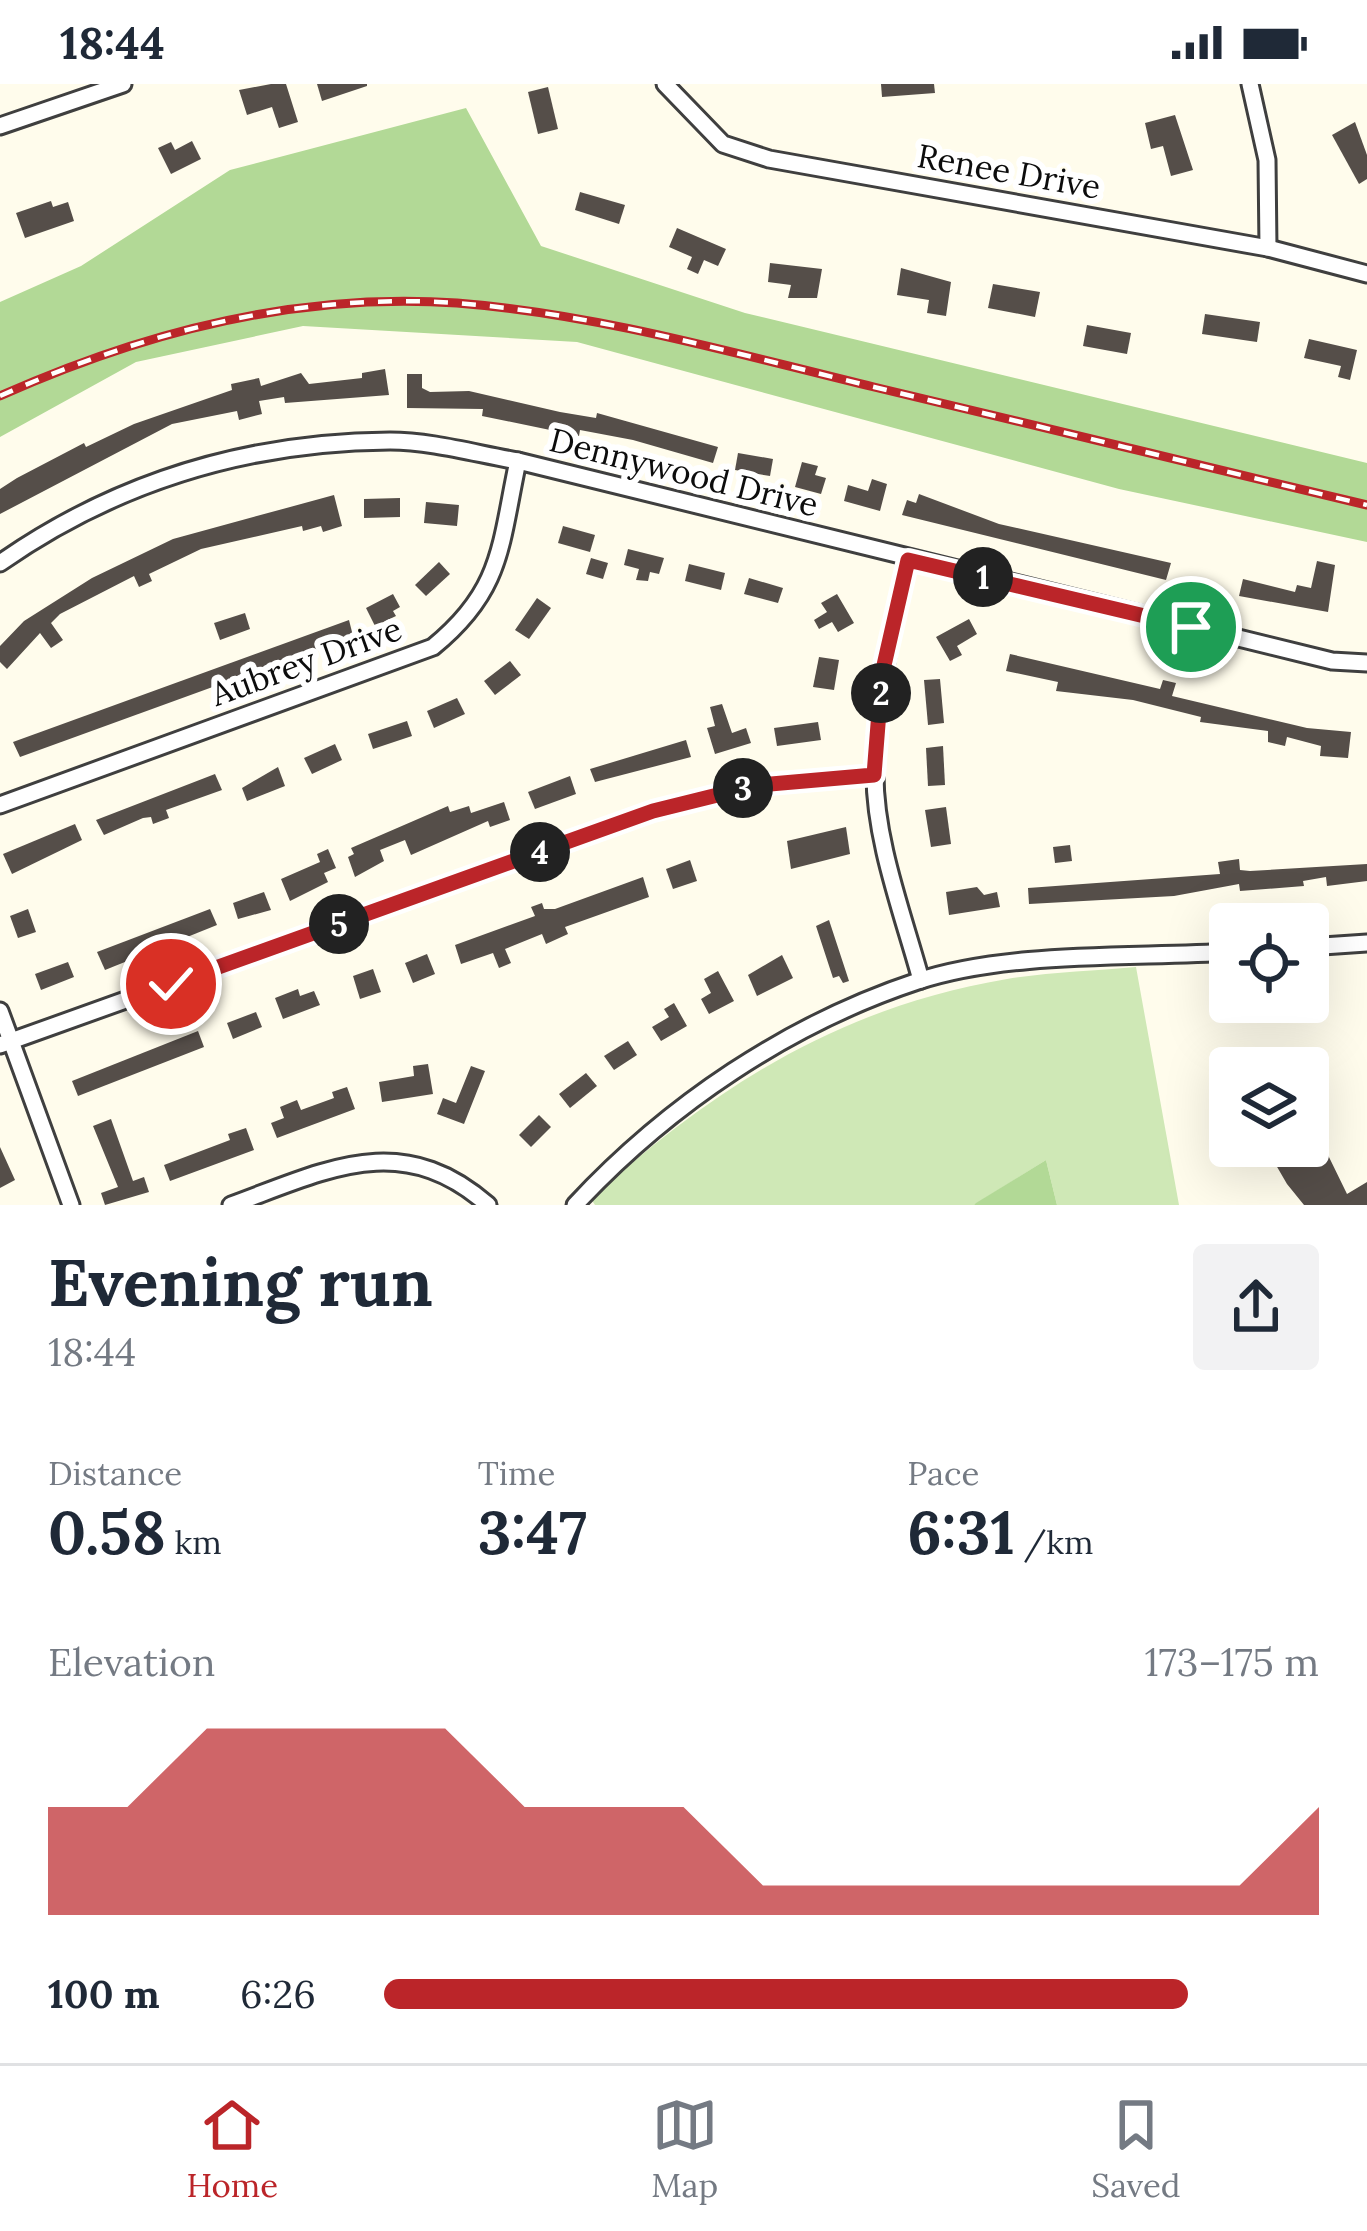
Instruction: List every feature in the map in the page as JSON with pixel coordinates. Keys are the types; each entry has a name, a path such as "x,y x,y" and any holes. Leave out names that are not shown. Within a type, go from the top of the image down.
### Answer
{"street":[{"path":"0,126 123,84"},
{"name":"Renee Drive","path":"665,84 723,144 769,159 1268,248 1367,274"},
{"path":"1250,84 1267,160 1268,248"},
{"name":"Dennywood Drive","path":"0,563 61,520 175,471 290,447 394,441 518,461 1332,661 1367,663"},
{"name":"Aubrey Drive","path":"0,805 433,647 467,620 493,580 518,461"},
{"path":"908,560 882,674 874,775 894,884 921,980"},
{"path":"5,1043 653,811 758,785 874,775"},
{"path":"1329,946 1367,944"},
{"path":"574,1205 610,1167 698,1094 805,1029 921,980 1010,965 1209,953"},
{"path":"0,1011 5,1043 71,1205"},
{"path":"231,1205 330,1168 371,1161 420,1163 455,1177 488,1205"}],"green space":[{"path":"466,108 541,246 745,313 1367,463 1367,542 1119,489 577,342 303,326 136,362 0,437 0,302 81,266 230,170"},
{"path":"1136,967 1179,1205 1057,1205 1046,1160 974,1205 595,1205 591,1199 684,1121 782,1058 834,1031 946,992 1023,977"},
{"path":"1046,1160 1057,1205 974,1205 976,1203"}],"building":[{"path":"286,84 298,122 279,128 272,107 247,115 239,90"},
{"path":"317,84 367,84 367,86 322,101"},
{"path":"881,84 934,84 935,93 882,97"},
{"path":"548,87 558,129 538,134 528,92"},
{"path":"1175,115 1193,170 1171,176 1163,146 1151,149 1145,123"},
{"path":"1355,122 1367,155 1367,179 1359,184 1332,135"},
{"path":"192,141 201,159 171,174 158,148 171,142 175,150"},
{"path":"580,192 625,205 619,224 575,210"},
{"path":"51,201 53,207 68,202 74,221 25,238 16,213"},
{"path":"677,228 726,249 718,266 704,260 698,274 687,269 692,257 669,247"},
{"path":"770,263 822,269 817,298 788,298 791,285 768,282"},
{"path":"901,268 951,282 946,316 927,313 929,300 897,295"},
{"path":"993,284 1040,292 1035,317 988,308"},
{"path":"1205,314 1260,322 1257,342 1202,334"},
{"path":"1087,325 1131,333 1127,354 1083,346"},
{"path":"1309,339 1357,350 1350,380 1338,377 1341,366 1304,358"},
{"path":"385,369 389,395 285,403 284,397 259,401 262,414 239,420 237,411 172,424 0,514 0,489 17,478 84,443 86,447 134,424 232,390 231,384 259,378 261,386 301,373 309,384 362,378 362,373"},
{"path":"407,374 422,374 422,388 430,392 469,391 560,412 596,418 597,413 718,447 713,463 633,440 580,430 579,436 482,416 483,409 407,408"},
{"path":"738,453 773,459 770,476 735,470"},
{"path":"802,462 818,466 815,475 826,478 821,494 795,487"},
{"path":"872,479 887,484 880,511 844,501 848,485 868,491"},
{"path":"919,494 999,524 1171,563 1166,580 902,515 907,500 916,503"},
{"path":"334,495 342,526 323,532 321,526 303,531 302,526 201,549 149,574 152,581 139,587 134,576 60,614 51,623 63,640 51,648 40,633 7,669 0,662 0,646 24,621 92,578 173,539"},
{"path":"400,498 400,517 364,518 364,499"},
{"path":"426,502 459,505 457,526 424,523"},
{"path":"563,526 595,535 590,552 558,543"},
{"path":"628,549 664,558 659,574 650,572 648,581 636,580 639,569 624,565"},
{"path":"591,558 608,563 603,579 586,574"},
{"path":"1317,561 1335,565 1328,612 1239,596 1243,579 1295,592 1297,585 1311,588"},
{"path":"439,562 450,574 426,596 415,585"},
{"path":"689,564 725,573 721,590 685,581"},
{"path":"749,578 783,588 778,603 744,594"},
{"path":"393,594 400,607 393,611 396,616 375,626 366,608"},
{"path":"837,594 854,623 838,632 832,622 819,629 814,620 827,612 821,603"},
{"path":"537,598 551,608 529,639 515,630"},
{"path":"245,613 250,629 220,640 214,623"},
{"path":"969,619 977,634 957,646 962,655 950,661 936,637"},
{"path":"349,620 353,636 20,757 13,742"},
{"path":"1010,654 1160,689 1163,680 1176,683 1172,696 1307,728 1351,732 1348,758 1320,756 1321,746 1287,737 1285,746 1268,742 1268,731 1200,722 1201,717 1133,700 1056,691 1058,682 1006,671"},
{"path":"819,657 839,660 834,690 813,687"},
{"path":"510,661 521,675 495,695 484,681"},
{"path":"940,679 944,723 928,725 924,680"},
{"path":"457,698 465,714 434,728 427,711"},
{"path":"722,704 732,733 746,728 751,743 715,754 707,728 715,726 710,707"},
{"path":"407,721 412,736 373,749 368,734"},
{"path":"818,722 821,740 777,746 774,728"},
{"path":"686,740 691,757 595,782 590,769"},
{"path":"335,744 342,760 312,774 304,758"},
{"path":"943,746 945,785 928,786 926,748"},
{"path":"278,767 285,786 247,801 242,788"},
{"path":"215,774 222,790 166,810 169,818 153,824 151,817 143,818 104,835 96,820"},
{"path":"570,776 576,794 535,809 528,792"},
{"path":"504,802 510,820 490,827 488,821 411,855 405,840 380,850 384,861 355,877 348,857 354,854 351,848 448,806 450,812 469,806 471,813"},
{"path":"946,807 951,844 931,847 925,810"},
{"path":"75,824 82,840 12,874 3,854"},
{"path":"846,827 850,854 791,869 787,841"},
{"path":"1070,845 1072,861 1055,863 1053,847"},
{"path":"328,849 336,868 324,873 328,882 290,901 281,879 320,862 317,854"},
{"path":"1239,859 1240,870 1250,871 1367,864 1367,881 1327,886 1326,877 1303,881 1304,886 1240,891 1239,884 1174,896 1029,904 1028,888 1220,874 1218,862"},
{"path":"690,860 697,881 673,889 666,869"},
{"path":"643,877 649,897 565,927 568,934 546,944 542,934 505,949 511,963 499,968 493,953 461,964 455,945 535,916 531,907 542,903 544,909 555,909"},
{"path":"977,887 984,895 997,892 1000,907 949,915 946,892"},
{"path":"264,892 271,910 238,919 233,903"},
{"path":"28,909 36,932 18,938 10,916"},
{"path":"210,909 217,925 105,970 97,952"},
{"path":"829,920 849,981 843,983 839,976 833,978 816,926"},
{"path":"427,954 435,974 413,983 405,963"},
{"path":"782,955 793,978 757,996 748,975"},
{"path":"68,962 74,977 41,990 35,974"},
{"path":"373,969 381,992 360,999 353,976"},
{"path":"718,971 734,1001 709,1014 701,999 711,993 704,979"},
{"path":"298,989 300,996 314,991 320,1005 283,1019 275,998"},
{"path":"674,1003 687,1026 661,1041 652,1027 669,1017 664,1009"},
{"path":"256,1012 262,1027 233,1039 227,1023"},
{"path":"198,1031 204,1047 78,1096 72,1081"},
{"path":"628,1041 637,1055 614,1070 604,1056"},
{"path":"428,1064 433,1094 382,1102 379,1082 414,1076 413,1066"},
{"path":"471,1066 485,1071 464,1124 437,1114 443,1098 456,1103"},
{"path":"586,1073 597,1086 570,1108 559,1094"},
{"path":"347,1087 355,1109 277,1138 271,1123 284,1118 280,1107 297,1100 301,1110 334,1098 332,1092"},
{"path":"539,1115 551,1127 531,1147 519,1135"},
{"path":"111,1119 133,1181 144,1177 149,1192 105,1205 101,1193 118,1187 93,1126"},
{"path":"246,1128 254,1150 170,1181 164,1165 230,1140 228,1134"},
{"path":"0,1147 15,1180 0,1188"},
{"path":"1329,1157 1347,1194 1367,1182 1367,1205 1304,1205 1277,1167 1329,1167"}],"railway":[{"path":"0,396 110,353 223,321 339,304 457,303 562,316 667,337 1367,505"}],"route":[{"path":"171,984 653,811 758,785 874,775 882,674 908,560 1191,627"}]}
